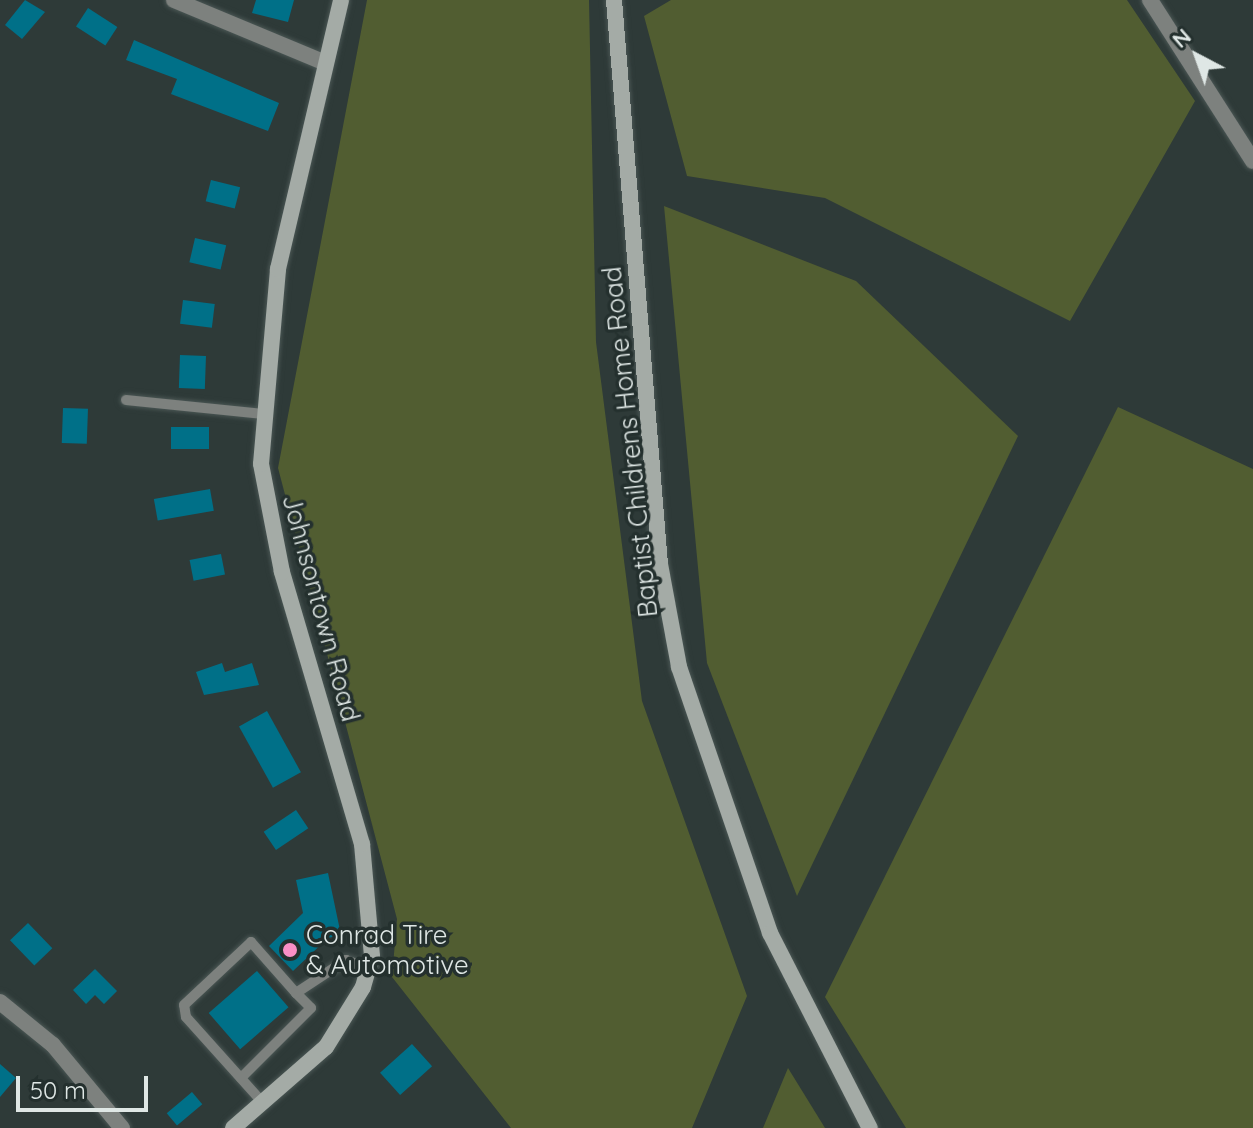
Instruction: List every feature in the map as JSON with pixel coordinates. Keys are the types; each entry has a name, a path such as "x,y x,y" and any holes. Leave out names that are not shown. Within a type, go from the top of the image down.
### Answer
{"street":[{"path":"174,0 323,62"},
{"name":"Johnsontown Road","path":"233,1128 326,1047 369,969 371,883 282,572 261,464 278,269 323,62 341,0"},
{"name":"Baptist Childrens Home Road","path":"614,0 659,549 679,667 770,933 870,1128"},
{"path":"1150,0 1253,161"},
{"path":"0,1002 53,1045 122,1128"}],"lane":[{"path":"126,400 263,414"},
{"path":"241,1078 311,1008 251,942 184,1005 186,1017 264,1104"},
{"path":"296,993 346,960 369,969"}],"green space":[{"path":"367,0 589,0 596,342 642,701 747,996 692,1128 511,1128 392,977 397,919 278,468"},
{"path":"671,0 1127,0 1195,101 1070,321 825,198 687,176 644,16"},
{"path":"664,206 856,281 1018,436 797,896 707,663"},
{"path":"1118,407 1253,469 1253,1128 906,1128 825,997"},
{"path":"788,1068 825,1128 763,1128"}],"building":[{"path":"25,0 45,12 22,39 5,25"},
{"path":"256,0 294,0 288,22 252,13"},
{"path":"88,8 117,27 105,46 76,26"},
{"path":"134,40 279,103 268,131 171,94 177,79 126,60"},
{"path":"211,180 240,187 235,209 206,201"},
{"path":"195,238 226,245 221,270 189,262"},
{"path":"183,300 215,304 212,328 180,324"},
{"path":"180,355 206,356 205,389 179,388"},
{"path":"63,408 88,409 87,444 62,443"},
{"path":"171,427 209,427 209,449 171,449"},
{"path":"210,489 214,511 158,521 154,499"},
{"path":"221,554 225,575 194,581 190,560"},
{"path":"222,663 225,672 252,663 259,685 204,695 196,672"},
{"path":"267,711 301,772 273,788 239,727"},
{"path":"296,810 308,828 276,850 264,832"},
{"path":"328,873 341,935 328,938 293,971 269,946 303,913 296,880"},
{"path":"28,923 52,948 34,966 10,940"},
{"path":"95,969 117,991 104,1004 95,995 86,1004 73,990"},
{"path":"257,971 288,1007 240,1049 209,1013"},
{"path":"412,1044 432,1066 400,1095 380,1073"},
{"path":"0,1064 16,1078 0,1097"},
{"path":"192,1092 202,1104 177,1125 167,1113"}],"place":[{"name":"Conrad Tire & Automotive","path":"290,950"}]}
